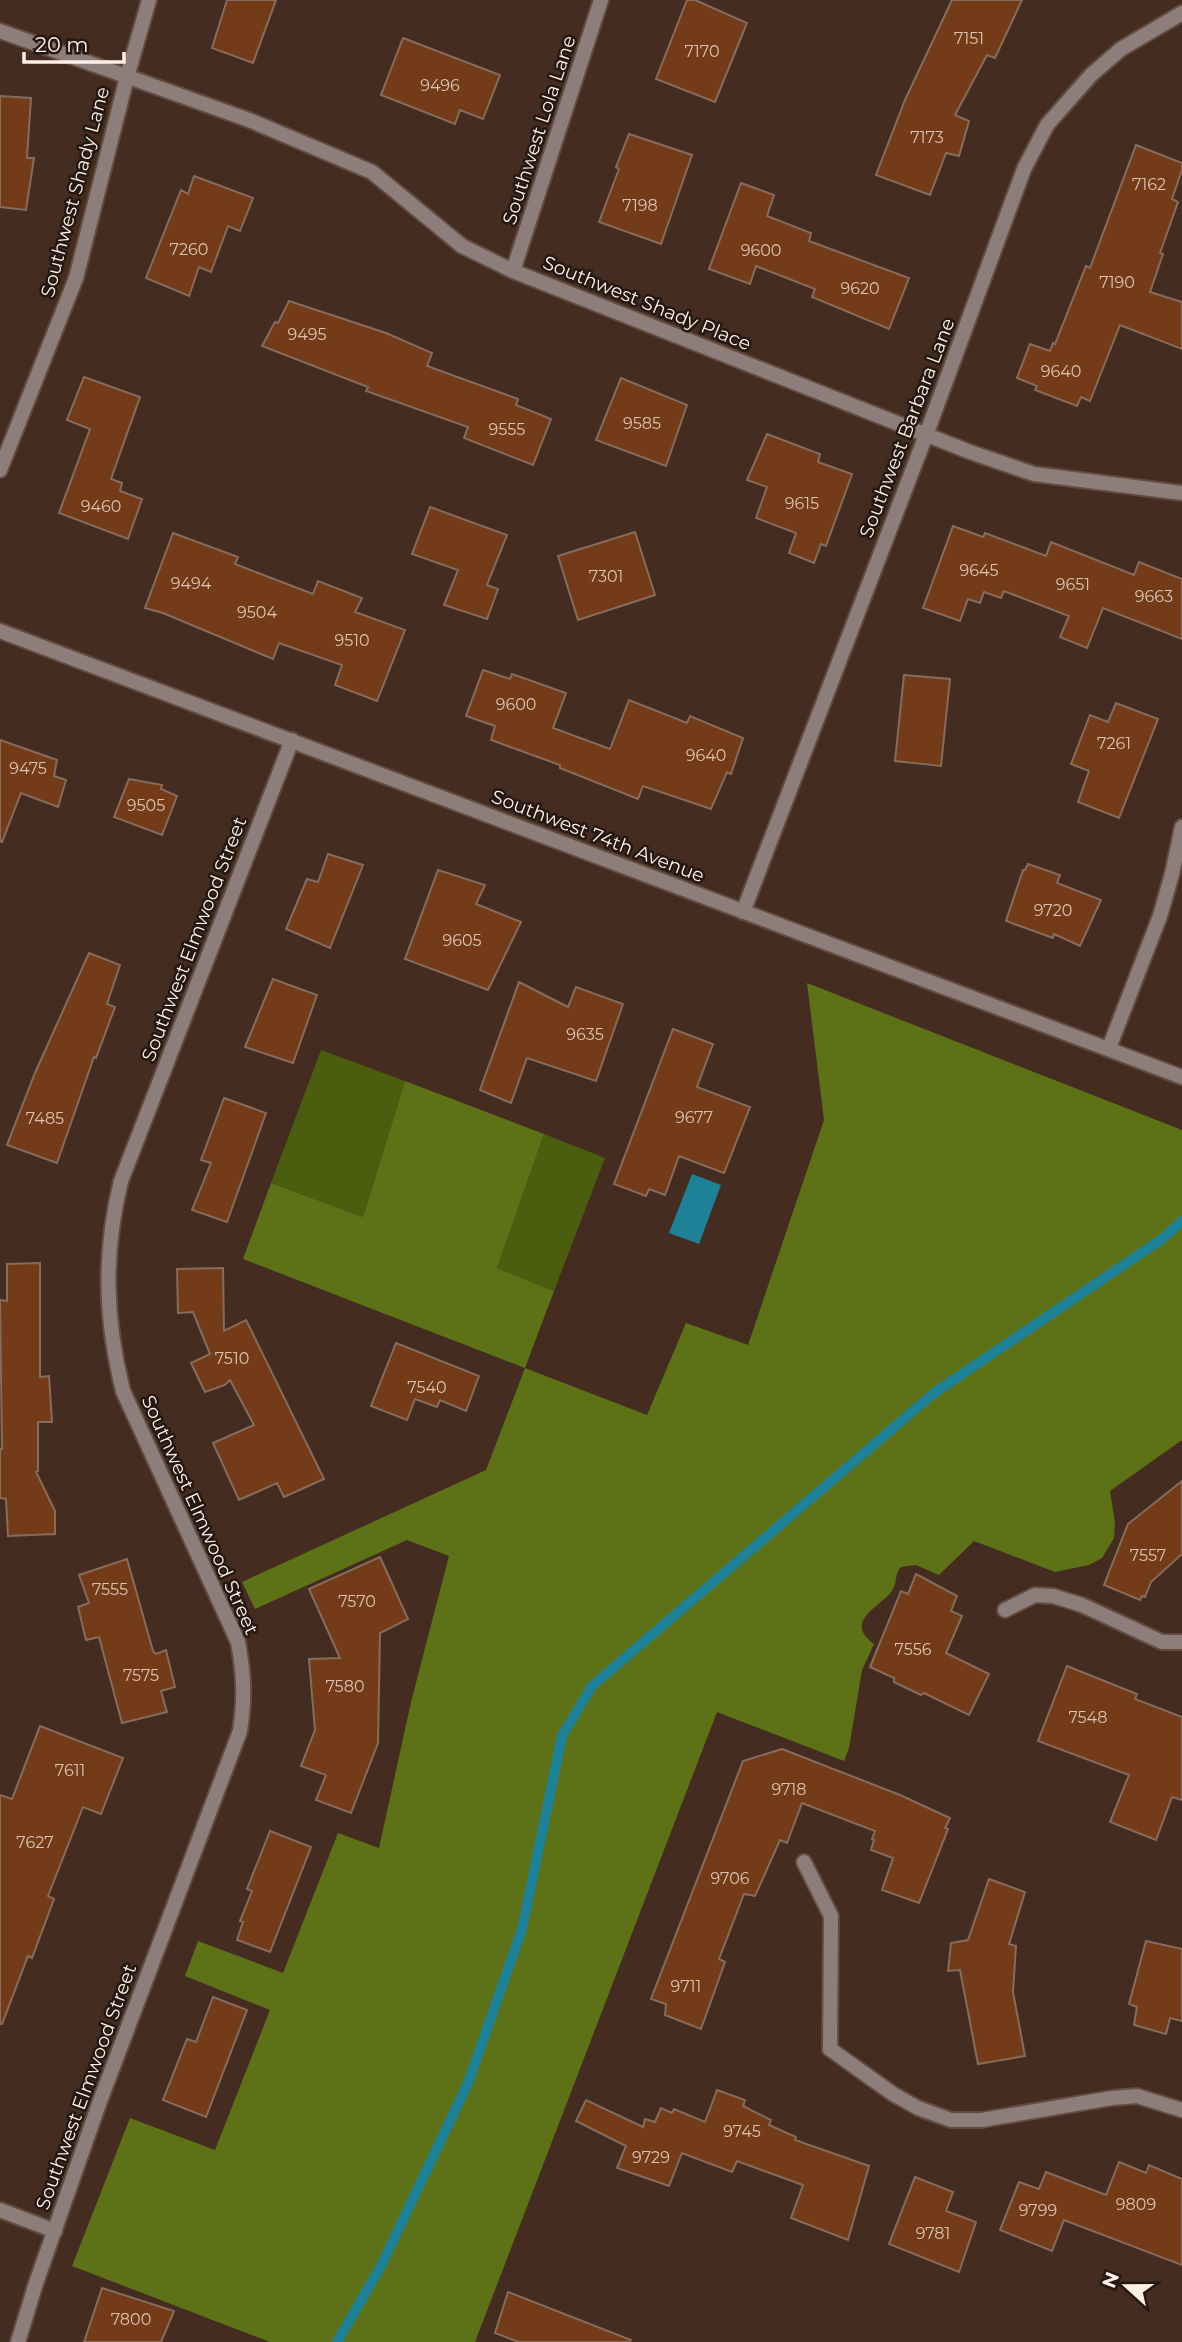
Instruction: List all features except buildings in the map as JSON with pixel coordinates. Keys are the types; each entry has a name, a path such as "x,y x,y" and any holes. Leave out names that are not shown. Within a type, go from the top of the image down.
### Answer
{"street":[{"name":"Southwest Shady Lane","path":"0,470 76,278 149,0"},
{"name":"Southwest Lola Lane","path":"513,271 601,0"},
{"name":"Southwest Barbara Lane","path":"743,912 926,435 1024,169 1047,125 1091,75 1121,49 1182,13"},
{"name":"Southwest Shady Place","path":"0,31 249,120 372,172 462,246 513,271 926,435 1034,474 1182,493"},
{"name":"Southwest 74th Avenue","path":"0,631 1182,1077"},
{"name":"Southwest Elmwood Street","path":"18,2342 100,2101 240,1731 245,1699 237,1642 123,1391 109,1322 110,1249 112,1217 121,1181 292,740"},
{"path":"1109,1048 1160,916 1182,827"},
{"path":"1005,1610 1035,1595 1054,1596 1082,1605 1162,1642 1182,1642"},
{"path":"804,1861 831,1916 830,2049 893,2094 918,2108 951,2120 982,2120 1137,2096 1182,2110"},
{"path":"0,2210 55,2231"}],"green space":[{"path":"807,983 1182,1130 1182,1440 1110,1491 1115,1523 1114,1538 1102,1558 1089,1565 1055,1572 974,1541 939,1575 916,1565 901,1567 890,1594 864,1620 862,1627 865,1635 874,1644 862,1670 849,1748 844,1761 717,1712 475,2342 270,2342 72,2266 130,2118 215,2150 270,2010 185,1976 198,1941 283,1973 338,1833 379,1848 411,1702 449,1556 407,1540 255,1609 242,1582 486,1470 525,1368 647,1415 686,1323 748,1345 824,1120"},
{"path":"321,1050 405,1081 363,1217 271,1183"},
{"path":"405,1081 544,1134 497,1268 554,1291 525,1368 243,1259 271,1183 363,1217"},
{"path":"544,1134 605,1158 554,1291 497,1268"}],"water":[{"path":"692,1174 721,1185 699,1244 669,1233"}],"waterway":[{"path":"337,2342 381,2266 468,2083 522,1929 562,1736 592,1686 934,1393 1162,1239 1182,1221"}]}
